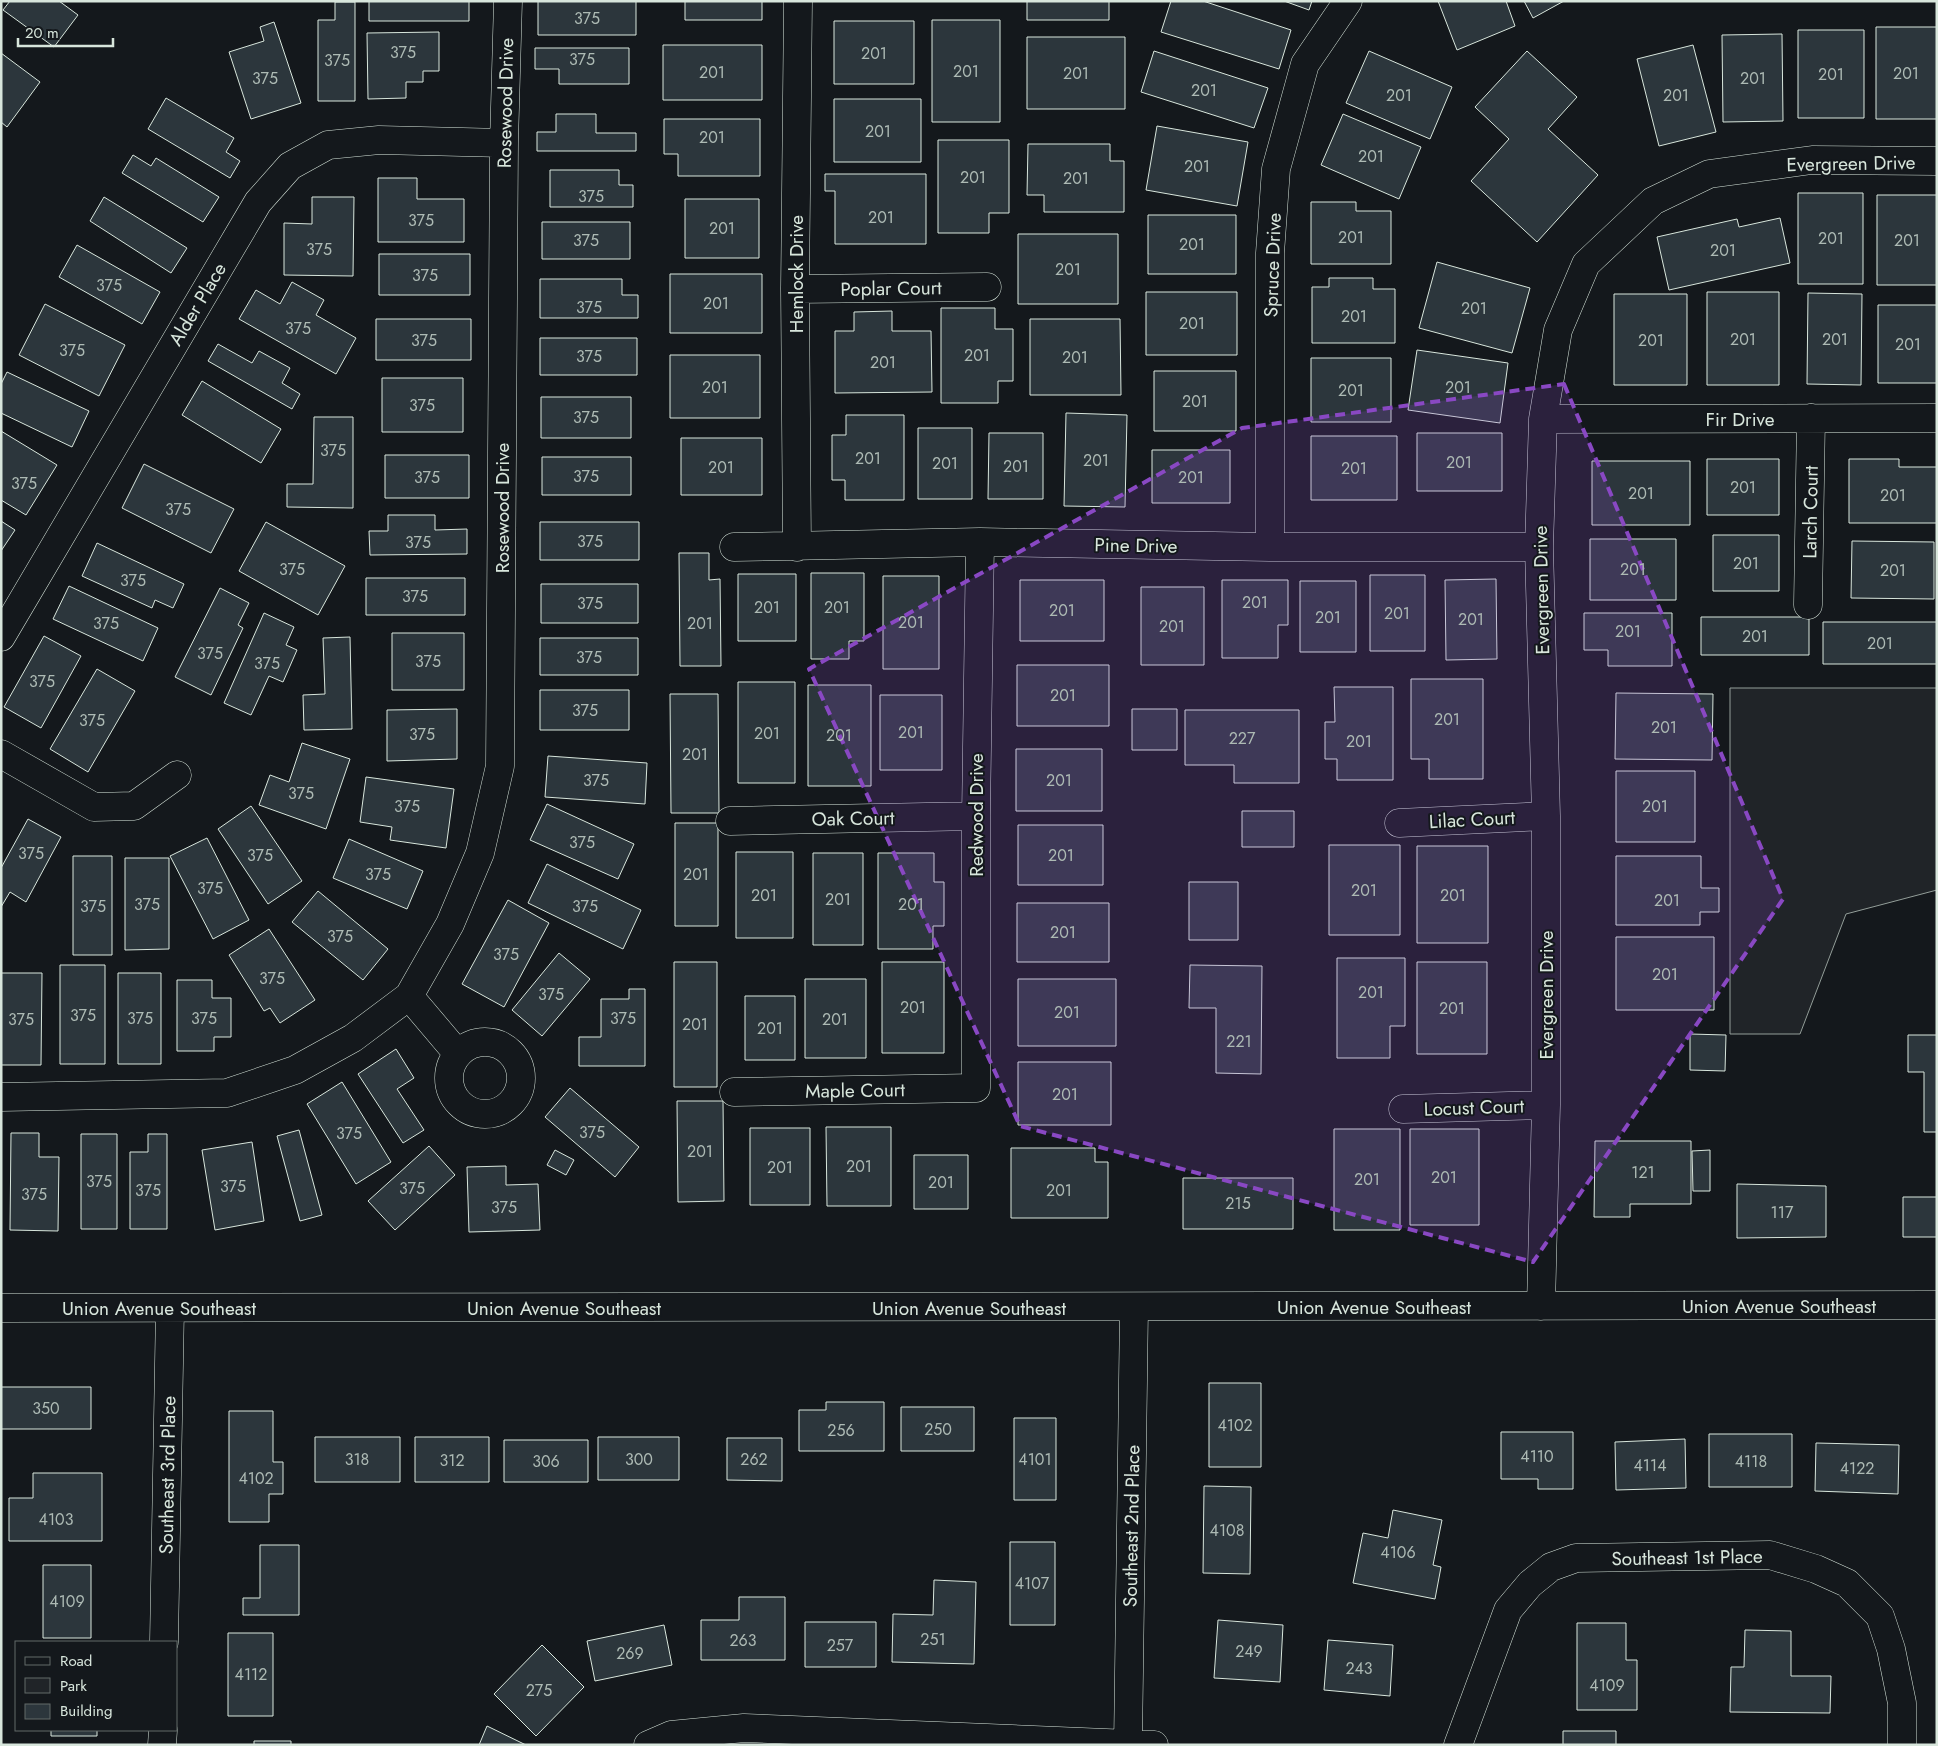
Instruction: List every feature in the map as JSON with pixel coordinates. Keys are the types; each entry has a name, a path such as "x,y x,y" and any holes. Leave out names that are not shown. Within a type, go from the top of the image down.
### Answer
{"street":[{"name":"Rosewood Drive","path":"409,996 450,924 480,853 500,766 504,143 508,1"},
{"name":"Hemlock Drive","path":"797,547 795,289 798,1"},
{"name":"Spruce Drive","path":"1270,547 1270,253 1276,169 1305,64 1348,1"},
{"name":"Alder Place","path":"1,637 258,202 290,166 328,145 379,140 504,143"},
{"name":"Evergreen Drive","path":"1541,1306 1546,1105 1546,816 1539,547 1543,419 1558,330 1586,264 1654,201 1709,174 1812,160 1937,161"},
{"name":"Poplar Court","path":"795,289 987,287"},
{"name":"Larch Court","path":"1808,605 1811,418"},
{"name":"Fir Drive","path":"1543,419 1937,418"},
{"name":"Pine Drive","path":"734,547 980,542 1270,547 1539,547"},
{"name":"Redwood Drive","path":"976,1088 976,816 980,542"},
{"path":"1,754 94,807 134,806 177,775"},
{"name":"Oak Court","path":"730,820 976,816"},
{"name":"Lilac Court","path":"1399,823 1546,816"},
{"path":"1,1097 227,1093 295,1070 354,1038 409,996 458,1054"},
{"name":"Maple Court","path":"734,1092 976,1088"},
{"name":"Locust Court","path":"1403,1109 1546,1105"},
{"name":"Union Avenue Southeast","path":"1,1308 1937,1306"},
{"name":"Southeast 3rd Place","path":"164,1641 170,1308"},
{"name":"Southeast 2nd Place","path":"1134,1308 1137,1744"},
{"name":"Southeast 1st Place","path":"1458,1745 1508,1610 1530,1584 1551,1567 1576,1558 1770,1555 1816,1569 1847,1583 1880,1616 1891,1649 1902,1703 1902,1745"},
{"path":"648,1745 671,1735 744,1728 1137,1744"},
{"path":"162,1745 163,1731"}],"highlighted area":[{"path":"1564,384 1783,899 1533,1262 1020,1126 809,669 1242,428"}],"green space":[{"path":"1730,688 1937,688 1937,890 1846,914 1800,1034 1730,1034"}],"building":[{"path":"10,1 59,1 78,15 54,47 3,10"},
{"path":"369,1 469,1 469,21 369,21"},
{"path":"538,1 636,1 636,35 538,35"},
{"path":"685,1 762,1 762,20 685,20"},
{"path":"1027,1 1109,1 1109,20 1027,20"},
{"path":"1171,1 1203,1 1291,30 1279,69 1161,32"},
{"path":"1284,1 1312,1 1309,10"},
{"path":"1438,1 1506,1 1515,26 1457,50"},
{"path":"1524,1 1564,1 1533,18"},
{"path":"335,2 355,2 355,101 318,101 318,20 335,20"},
{"path":"932,20 1000,20 1000,122 932,122"},
{"path":"834,21 914,21 914,84 834,84"},
{"path":"274,22 301,103 251,119 229,52 264,41 260,27"},
{"path":"1876,27 1937,27 1937,119 1876,119"},
{"path":"1798,30 1864,30 1864,118 1798,118"},
{"path":"439,32 439,71 423,71 423,82 406,82 406,98 368,99 367,33"},
{"path":"1782,34 1783,121 1723,122 1722,35"},
{"path":"1027,37 1125,37 1125,109 1027,109"},
{"path":"663,45 762,45 762,100 663,100"},
{"path":"1693,45 1716,132 1659,146 1637,59"},
{"path":"535,48 629,48 629,84 559,84 559,69 535,69"},
{"path":"1154,51 1268,88 1254,128 1141,92"},
{"path":"1369,51 1452,87 1430,139 1346,103"},
{"path":"1527,51 1577,97 1548,129 1598,175 1537,242 1471,181 1509,139 1475,107"},
{"path":"1,53 40,82 7,127 1,122"},
{"path":"166,98 234,138 226,152 240,161 230,178 148,129"},
{"path":"834,99 921,99 921,162 834,162"},
{"path":"556,114 596,114 596,133 636,133 636,151 537,151 537,132 556,132"},
{"path":"1343,114 1421,147 1399,199 1321,165"},
{"path":"664,119 760,119 760,176 678,176 678,154 664,154"},
{"path":"1157,126 1248,142 1237,206 1146,190"},
{"path":"938,140 1009,140 1009,213 989,213 989,233 938,233"},
{"path":"1028,144 1110,144 1110,161 1124,161 1124,212 1044,212 1044,195 1027,195"},
{"path":"133,155 151,166 156,158 219,197 203,222 122,173"},
{"path":"550,170 619,170 619,185 633,185 633,207 550,207"},
{"path":"825,174 926,174 926,244 835,244 835,191 825,191"},
{"path":"378,178 417,178 417,199 464,199 464,242 378,242"},
{"path":"1798,193 1863,193 1863,284 1798,284"},
{"path":"1877,195 1937,195 1937,285 1877,285"},
{"path":"104,197 187,248 171,273 90,221"},
{"path":"312,197 354,197 353,276 284,275 284,223 312,224"},
{"path":"685,199 759,199 759,258 685,258"},
{"path":"1311,202 1356,202 1356,211 1391,211 1391,264 1311,264"},
{"path":"1148,215 1236,215 1236,274 1148,274"},
{"path":"1780,218 1790,263 1669,290 1657,237 1737,219 1739,227"},
{"path":"542,222 630,222 630,259 542,259"},
{"path":"1018,234 1118,234 1118,304 1018,304"},
{"path":"77,245 160,292 142,324 59,277"},
{"path":"379,254 470,254 470,295 379,295"},
{"path":"1437,262 1530,288 1512,353 1419,328"},
{"path":"670,274 762,274 762,333 670,333"},
{"path":"1329,278 1373,278 1373,289 1395,289 1395,343 1312,343 1312,287 1329,287"},
{"path":"540,279 622,279 622,295 638,295 638,318 540,318"},
{"path":"292,282 324,300 316,315 356,338 336,374 239,319 256,290 280,304"},
{"path":"1146,292 1237,292 1237,355 1146,355"},
{"path":"1707,292 1779,292 1779,385 1707,385"},
{"path":"1808,293 1862,294 1861,385 1807,384"},
{"path":"1614,294 1687,294 1687,385 1614,385"},
{"path":"45,304 125,345 99,396 19,355"},
{"path":"1878,305 1937,305 1937,383 1878,383"},
{"path":"941,308 995,308 995,329 1013,329 1013,381 998,381 998,403 941,403"},
{"path":"892,311 892,331 931,331 932,392 835,393 835,331 854,331 854,312"},
{"path":"376,319 471,319 471,360 376,360"},
{"path":"1030,319 1120,319 1121,395 1030,395"},
{"path":"540,338 637,338 637,375 540,375"},
{"path":"218,344 252,363 259,351 290,368 282,383 300,394 292,409 208,361"},
{"path":"1417,350 1508,363 1500,423 1408,410"},
{"path":"670,355 760,355 760,418 670,418"},
{"path":"1311,358 1391,358 1391,422 1311,422"},
{"path":"1154,371 1236,371 1236,431 1154,431"},
{"path":"7,372 89,411 72,447 1,413 1,384"},
{"path":"382,378 463,378 463,432 382,432"},
{"path":"202,381 281,429 261,463 182,415"},
{"path":"541,397 631,397 631,438 541,438"},
{"path":"1066,413 1127,415 1125,507 1064,506"},
{"path":"846,415 904,415 904,500 845,500 845,480 832,480 832,435 846,435"},
{"path":"314,417 353,417 353,508 287,507 287,484 313,484"},
{"path":"918,428 972,428 972,499 918,499"},
{"path":"1,431 57,465 26,515 1,500"},
{"path":"989,433 1043,433 1043,499 988,499"},
{"path":"1417,433 1502,433 1502,491 1417,491"},
{"path":"1311,436 1397,436 1397,500 1311,500"},
{"path":"681,438 762,438 762,495 681,495"},
{"path":"1152,450 1230,450 1230,503 1152,503"},
{"path":"385,455 469,455 469,498 385,498"},
{"path":"542,457 631,457 631,495 542,495"},
{"path":"1707,459 1779,459 1779,515 1707,515"},
{"path":"1849,459 1899,459 1899,467 1937,467 1937,523 1849,523"},
{"path":"1592,461 1690,461 1690,525 1592,525"},
{"path":"144,464 234,509 211,553 122,508"},
{"path":"388,515 435,515 435,530 467,529 467,554 370,555 369,531 388,531"},
{"path":"1,521 15,530 1,551"},
{"path":"266,522 345,566 318,615 239,571"},
{"path":"540,522 639,522 639,560 540,560"},
{"path":"1713,535 1779,535 1779,591 1713,591"},
{"path":"1590,539 1676,539 1676,600 1590,600"},
{"path":"1852,541 1934,542 1934,599 1851,598"},
{"path":"97,543 184,584 173,608 155,600 152,608 82,576"},
{"path":"679,553 709,553 709,580 720,579 721,666 680,666"},
{"path":"811,573 864,573 864,641 849,641 849,659 811,659"},
{"path":"738,574 796,574 796,641 738,641"},
{"path":"1370,575 1425,575 1425,651 1370,651"},
{"path":"883,576 939,576 939,669 883,669"},
{"path":"366,578 465,578 465,615 366,615"},
{"path":"1496,579 1497,659 1446,660 1445,580"},
{"path":"1020,580 1104,580 1104,641 1020,641"},
{"path":"1222,580 1288,580 1288,625 1278,625 1278,658 1222,658"},
{"path":"1300,581 1356,581 1356,652 1300,652"},
{"path":"541,584 638,584 638,623 541,623"},
{"path":"69,586 158,628 143,661 53,619"},
{"path":"1141,587 1204,587 1204,665 1141,665"},
{"path":"220,588 249,603 238,625 243,628 211,695 175,677"},
{"path":"264,613 294,627 286,645 297,650 283,682 269,676 251,715 224,703"},
{"path":"1584,613 1672,613 1672,666 1608,666 1608,650 1584,650"},
{"path":"1701,617 1809,617 1809,655 1701,655"},
{"path":"1823,622 1937,622 1937,664 1823,664"},
{"path":"392,633 464,633 464,690 392,690"},
{"path":"44,636 81,656 41,728 4,707"},
{"path":"350,637 352,729 304,730 303,695 325,694 323,638"},
{"path":"540,638 638,638 638,675 540,675"},
{"path":"1017,665 1109,665 1109,726 1017,726"},
{"path":"97,669 135,691 88,772 50,749"},
{"path":"1411,679 1483,679 1483,779 1429,779 1429,759 1411,759"},
{"path":"738,682 795,682 795,783 738,783"},
{"path":"808,685 871,685 871,786 808,786"},
{"path":"1334,687 1393,687 1393,780 1337,780 1337,759 1325,759 1325,722 1335,722"},
{"path":"540,690 629,690 629,730 540,730"},
{"path":"1616,693 1713,694 1712,760 1615,759"},
{"path":"670,694 718,694 719,813 671,813"},
{"path":"880,695 942,695 942,770 880,770"},
{"path":"457,709 457,759 387,761 387,710"},
{"path":"1132,709 1177,709 1177,750 1132,750"},
{"path":"1185,710 1299,710 1299,783 1234,783 1234,765 1185,765"},
{"path":"302,743 350,759 326,829 259,805 270,775 289,782"},
{"path":"1016,749 1102,749 1102,811 1016,811"},
{"path":"548,756 647,763 645,804 545,797"},
{"path":"1616,771 1695,771 1695,842 1616,842"},
{"path":"366,777 454,789 446,848 390,840 392,827 360,822"},
{"path":"547,804 634,844 618,879 530,840"},
{"path":"251,806 302,881 268,904 218,829"},
{"path":"1242,811 1294,811 1294,847 1242,847"},
{"path":"28,819 61,837 26,902 10,892 1,907 1,868"},
{"path":"675,823 718,823 718,926 675,926"},
{"path":"1018,825 1103,825 1103,885 1018,885"},
{"path":"207,838 249,920 213,939 170,856"},
{"path":"349,839 423,871 407,909 333,878"},
{"path":"1329,845 1400,845 1400,935 1329,935"},
{"path":"1417,846 1488,846 1488,943 1417,943"},
{"path":"736,852 793,852 793,938 736,938"},
{"path":"813,853 863,853 863,945 813,945"},
{"path":"878,853 934,853 934,882 944,882 944,926 933,926 933,949 878,949"},
{"path":"73,856 112,856 112,955 73,955"},
{"path":"1616,856 1701,856 1701,888 1719,888 1719,912 1700,912 1700,925 1616,925"},
{"path":"125,858 169,858 169,949 125,950"},
{"path":"547,864 641,910 623,949 528,903"},
{"path":"1189,882 1238,882 1238,940 1189,940"},
{"path":"318,891 388,949 363,980 292,922"},
{"path":"508,900 549,923 504,1007 462,984"},
{"path":"1017,903 1109,903 1109,962 1017,962"},
{"path":"269,929 315,1000 280,1023 270,1008 264,1011 229,955"},
{"path":"1616,937 1714,937 1714,1010 1616,1010"},
{"path":"559,953 590,979 542,1036 512,1010"},
{"path":"1337,958 1405,958 1405,1026 1390,1026 1390,1058 1337,1058"},
{"path":"674,962 717,962 717,1087 674,1087"},
{"path":"882,962 944,962 944,1053 882,1053"},
{"path":"1417,962 1487,962 1487,1054 1417,1054"},
{"path":"60,965 105,965 105,1064 60,1064"},
{"path":"1190,965 1262,966 1261,1074 1216,1073 1216,1008 1189,1008"},
{"path":"1,973 42,973 41,1065 1,1065"},
{"path":"118,973 161,973 161,1064 118,1064"},
{"path":"805,979 866,979 866,1058 805,1058"},
{"path":"1018,979 1116,979 1116,1046 1018,1046"},
{"path":"177,980 212,980 212,998 231,998 231,1037 214,1037 214,1051 177,1051"},
{"path":"629,989 645,989 645,1066 579,1066 579,1037 601,1037 601,999 629,999"},
{"path":"745,996 795,996 795,1060 745,1060"},
{"path":"1690,1034 1726,1035 1725,1071 1690,1070"},
{"path":"1908,1035 1937,1035 1937,1132 1924,1132 1924,1072 1908,1072"},
{"path":"396,1049 414,1078 397,1089 424,1130 403,1143 358,1074"},
{"path":"1018,1062 1111,1062 1111,1125 1018,1125"},
{"path":"342,1082 391,1162 356,1184 307,1104"},
{"path":"570,1088 639,1147 615,1177 545,1117"},
{"path":"677,1101 723,1101 724,1201 678,1202"},
{"path":"826,1127 891,1127 891,1206 827,1206"},
{"path":"750,1128 810,1128 810,1205 750,1205"},
{"path":"1334,1129 1400,1129 1400,1230 1334,1230"},
{"path":"1410,1129 1479,1129 1479,1225 1410,1225"},
{"path":"299,1130 322,1215 300,1221 277,1136"},
{"path":"11,1133 39,1133 39,1157 59,1157 58,1231 10,1230"},
{"path":"81,1134 117,1134 117,1229 81,1229"},
{"path":"148,1134 167,1134 167,1229 130,1229 130,1152 148,1152"},
{"path":"1595,1141 1691,1141 1691,1204 1630,1204 1630,1217 1594,1217"},
{"path":"252,1142 264,1221 215,1230 202,1150"},
{"path":"429,1146 455,1175 395,1230 368,1201"},
{"path":"1011,1148 1095,1148 1095,1162 1108,1162 1108,1218 1011,1218"},
{"path":"555,1150 574,1160 566,1175 547,1165"},
{"path":"1710,1150 1710,1191 1693,1191 1692,1151"},
{"path":"914,1155 968,1155 968,1209 914,1209"},
{"path":"506,1166 506,1185 538,1184 540,1230 469,1232 467,1167"},
{"path":"1183,1178 1293,1178 1293,1229 1183,1229"},
{"path":"1737,1184 1826,1186 1826,1237 1737,1238"},
{"path":"1903,1197 1937,1197 1937,1237 1903,1237"},
{"path":"1209,1383 1261,1383 1261,1467 1209,1467"},
{"path":"1,1387 91,1387 91,1429 1,1429"},
{"path":"826,1402 884,1402 884,1451 799,1451 799,1410 826,1410"},
{"path":"901,1407 974,1407 974,1451 901,1451"},
{"path":"229,1411 273,1411 273,1462 283,1462 283,1494 269,1494 269,1522 229,1522"},
{"path":"1014,1418 1056,1418 1056,1500 1014,1500"},
{"path":"1501,1432 1573,1432 1573,1489 1538,1489 1538,1479 1501,1479"},
{"path":"1709,1434 1792,1434 1792,1487 1709,1487"},
{"path":"315,1437 400,1437 400,1482 315,1482"},
{"path":"415,1437 489,1437 489,1482 415,1482"},
{"path":"598,1437 679,1437 679,1480 598,1480"},
{"path":"727,1438 782,1438 782,1481 727,1480"},
{"path":"1685,1439 1686,1488 1616,1490 1615,1442"},
{"path":"504,1440 588,1440 588,1482 504,1482"},
{"path":"1816,1443 1899,1445 1898,1494 1815,1491"},
{"path":"33,1473 102,1473 102,1541 9,1541 9,1498 33,1498"},
{"path":"1204,1486 1251,1487 1250,1574 1203,1573"},
{"path":"1393,1510 1442,1520 1433,1565 1441,1567 1435,1599 1353,1583 1363,1533 1388,1538"},
{"path":"1010,1542 1055,1542 1055,1625 1010,1625"},
{"path":"260,1545 299,1545 299,1615 243,1615 243,1598 260,1598"},
{"path":"43,1565 91,1565 91,1638 43,1638"},
{"path":"934,1580 976,1582 974,1664 892,1662 893,1614 933,1615"},
{"path":"739,1597 785,1597 785,1660 701,1660 701,1620 739,1620"},
{"path":"1218,1620 1283,1625 1280,1682 1214,1678"},
{"path":"805,1622 876,1622 876,1667 805,1667"},
{"path":"1577,1623 1626,1623 1626,1660 1637,1660 1637,1710 1577,1710"},
{"path":"664,1625 672,1665 595,1681 587,1641"},
{"path":"1745,1630 1791,1631 1791,1676 1831,1676 1830,1713 1730,1712 1731,1667 1744,1667"},
{"path":"228,1633 273,1633 273,1716 228,1716"},
{"path":"1328,1640 1393,1645 1390,1696 1324,1690"},
{"path":"542,1645 584,1687 536,1736 494,1694"},
{"path":"487,1726 526,1745 479,1745"},
{"path":"51,1731 97,1731 97,1736 51,1736"},
{"path":"1563,1731 1616,1731 1616,1745 1563,1745"},
{"path":"254,1741 291,1741 291,1745 254,1745"}]}
